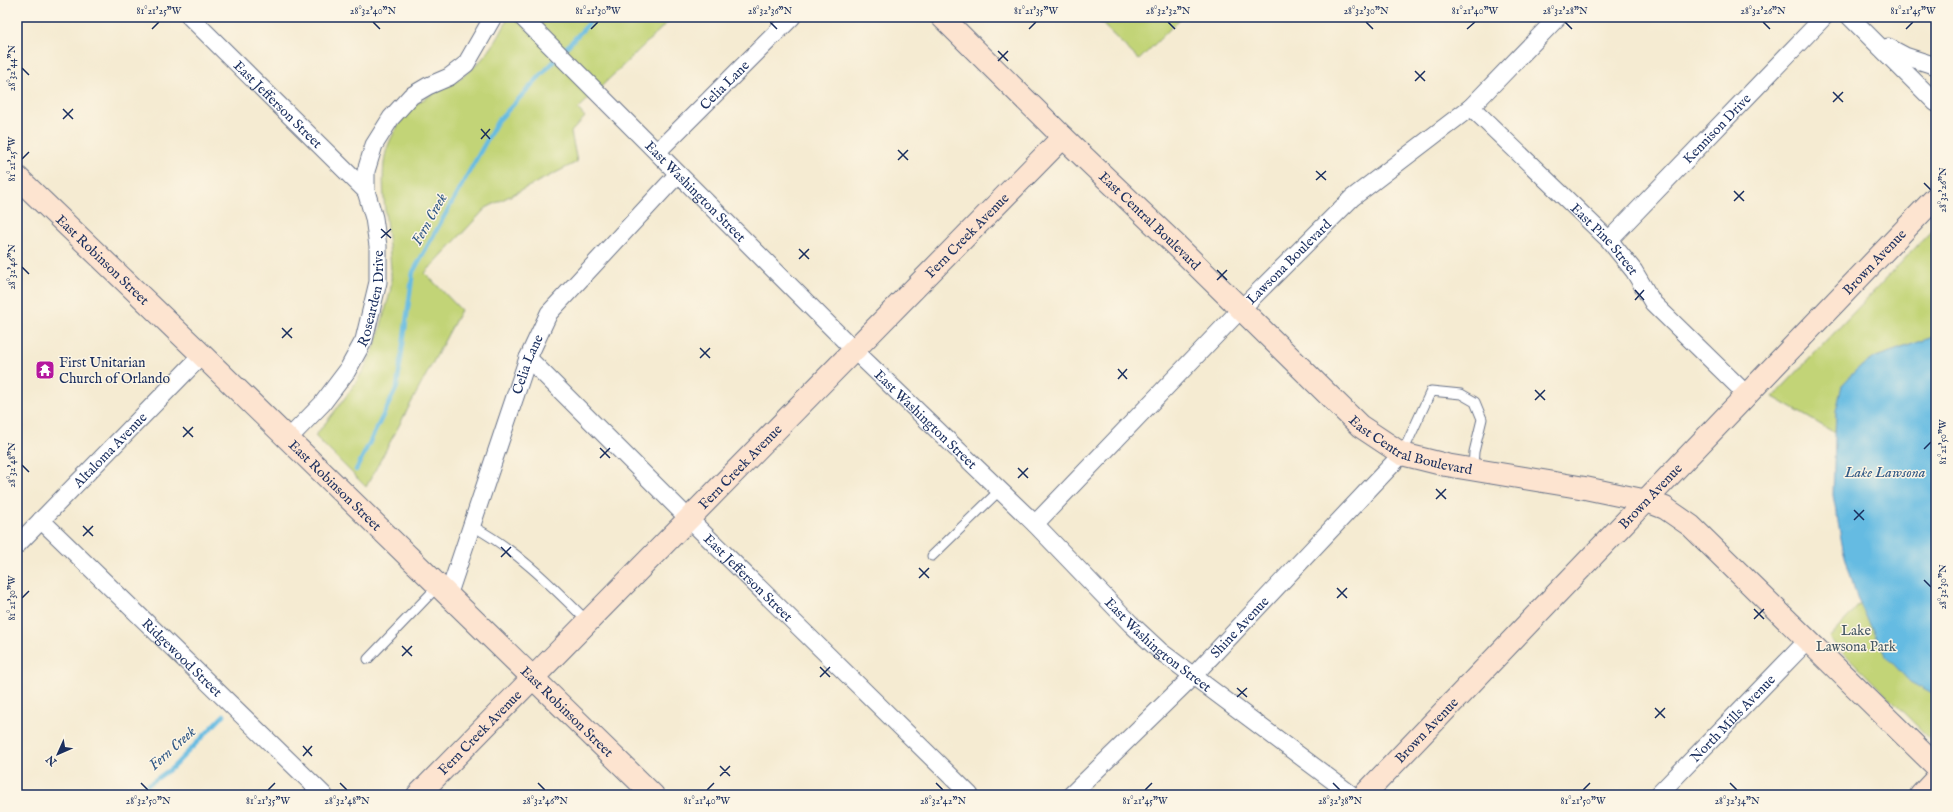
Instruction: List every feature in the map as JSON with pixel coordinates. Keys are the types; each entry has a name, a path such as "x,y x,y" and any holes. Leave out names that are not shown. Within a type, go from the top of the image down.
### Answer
{"street":[{"name":"East Jefferson Street","path":"190,17 366,192"},
{"name":"Rosearden Drive","path":"288,439 322,404 347,371 364,340 378,282 378,246 374,218 366,192 366,170 374,145 391,118 411,96 428,86 449,77 466,64 493,17"},
{"name":"East Washington Street","path":"522,17 854,350 1035,524 1131,624 1160,651 1352,795"},
{"name":"Celia Lane","path":"657,152 792,17"},
{"name":"East Central Boulevard","path":"942,17 1360,426 1402,454 1473,469 1585,488 1647,501 1665,508 1691,526 1936,766"},
{"name":"Lawsona Boulevard","path":"1035,524 1241,309 1352,198 1471,107 1558,17"},
{"name":"Kennison Drive","path":"1609,240 1824,17"},
{"path":"1850,17 1936,103"},
{"path":"1872,38 1905,56 1936,66"},
{"name":"East Pine Street","path":"1471,107 1609,240 1634,271 1653,303 1747,395"},
{"name":"Fern Creek Avenue","path":"418,795 1063,137"},
{"name":"Celia Lane","path":"443,591 472,526 528,358 549,313 678,174"},
{"name":"East Robinson Street","path":"17,177 202,355 653,795"},
{"name":"Brown Avenue","path":"1364,795 1936,198"},
{"name":"Altaloma Avenue","path":"17,545 202,355"},
{"name":"East Jefferson Street","path":"528,358 688,518 970,795"},
{"name":"Shine Avenue","path":"1080,792 1193,676 1402,454"},
{"name":"Ridgewood Street","path":"41,520 324,795"},
{"name":"North Mills Avenue","path":"1658,795 1807,641"},
{"path":"1921,795 1936,779"}],"lane":[{"path":"1402,454 1431,391 1461,394 1475,402 1482,419 1474,452 1473,469"},
{"path":"932,556 1000,490"},
{"path":"472,526 490,535 550,584 588,622"},
{"path":"368,659 443,591"}],"green space":[{"path":"508,17 669,17 671,19 578,109 585,117 571,132 577,162 486,208 425,273 461,310 366,487 315,436 350,391 372,353 390,294 391,268 385,212 383,174 385,157 389,143 399,124 413,107 424,99 458,80 481,60 494,44"},
{"path":"1095,17 1182,17 1139,60"},
{"path":"1936,226 1936,336 1876,357 1836,411 1835,433 1773,397"},
{"name":"Lake Lawsona Park","path":"1860,604 1871,626 1936,696 1936,745 1829,638"}],"water":[{"name":"Lake Lawsona","path":"1936,336 1936,696 1910,682 1885,655 1857,598 1843,549 1833,495 1836,411 1842,385 1857,369 1876,357"}],"waterway":[{"name":"Fern Creek","path":"562,52 595,17"},
{"name":"Fern Creek","path":"356,470 397,387 413,272 497,122 557,58"},
{"name":"Fern Creek","path":"133,795 172,768 224,715"}],"place":[{"name":"First Unitarian Church of Orlando","path":"45,370"}]}
